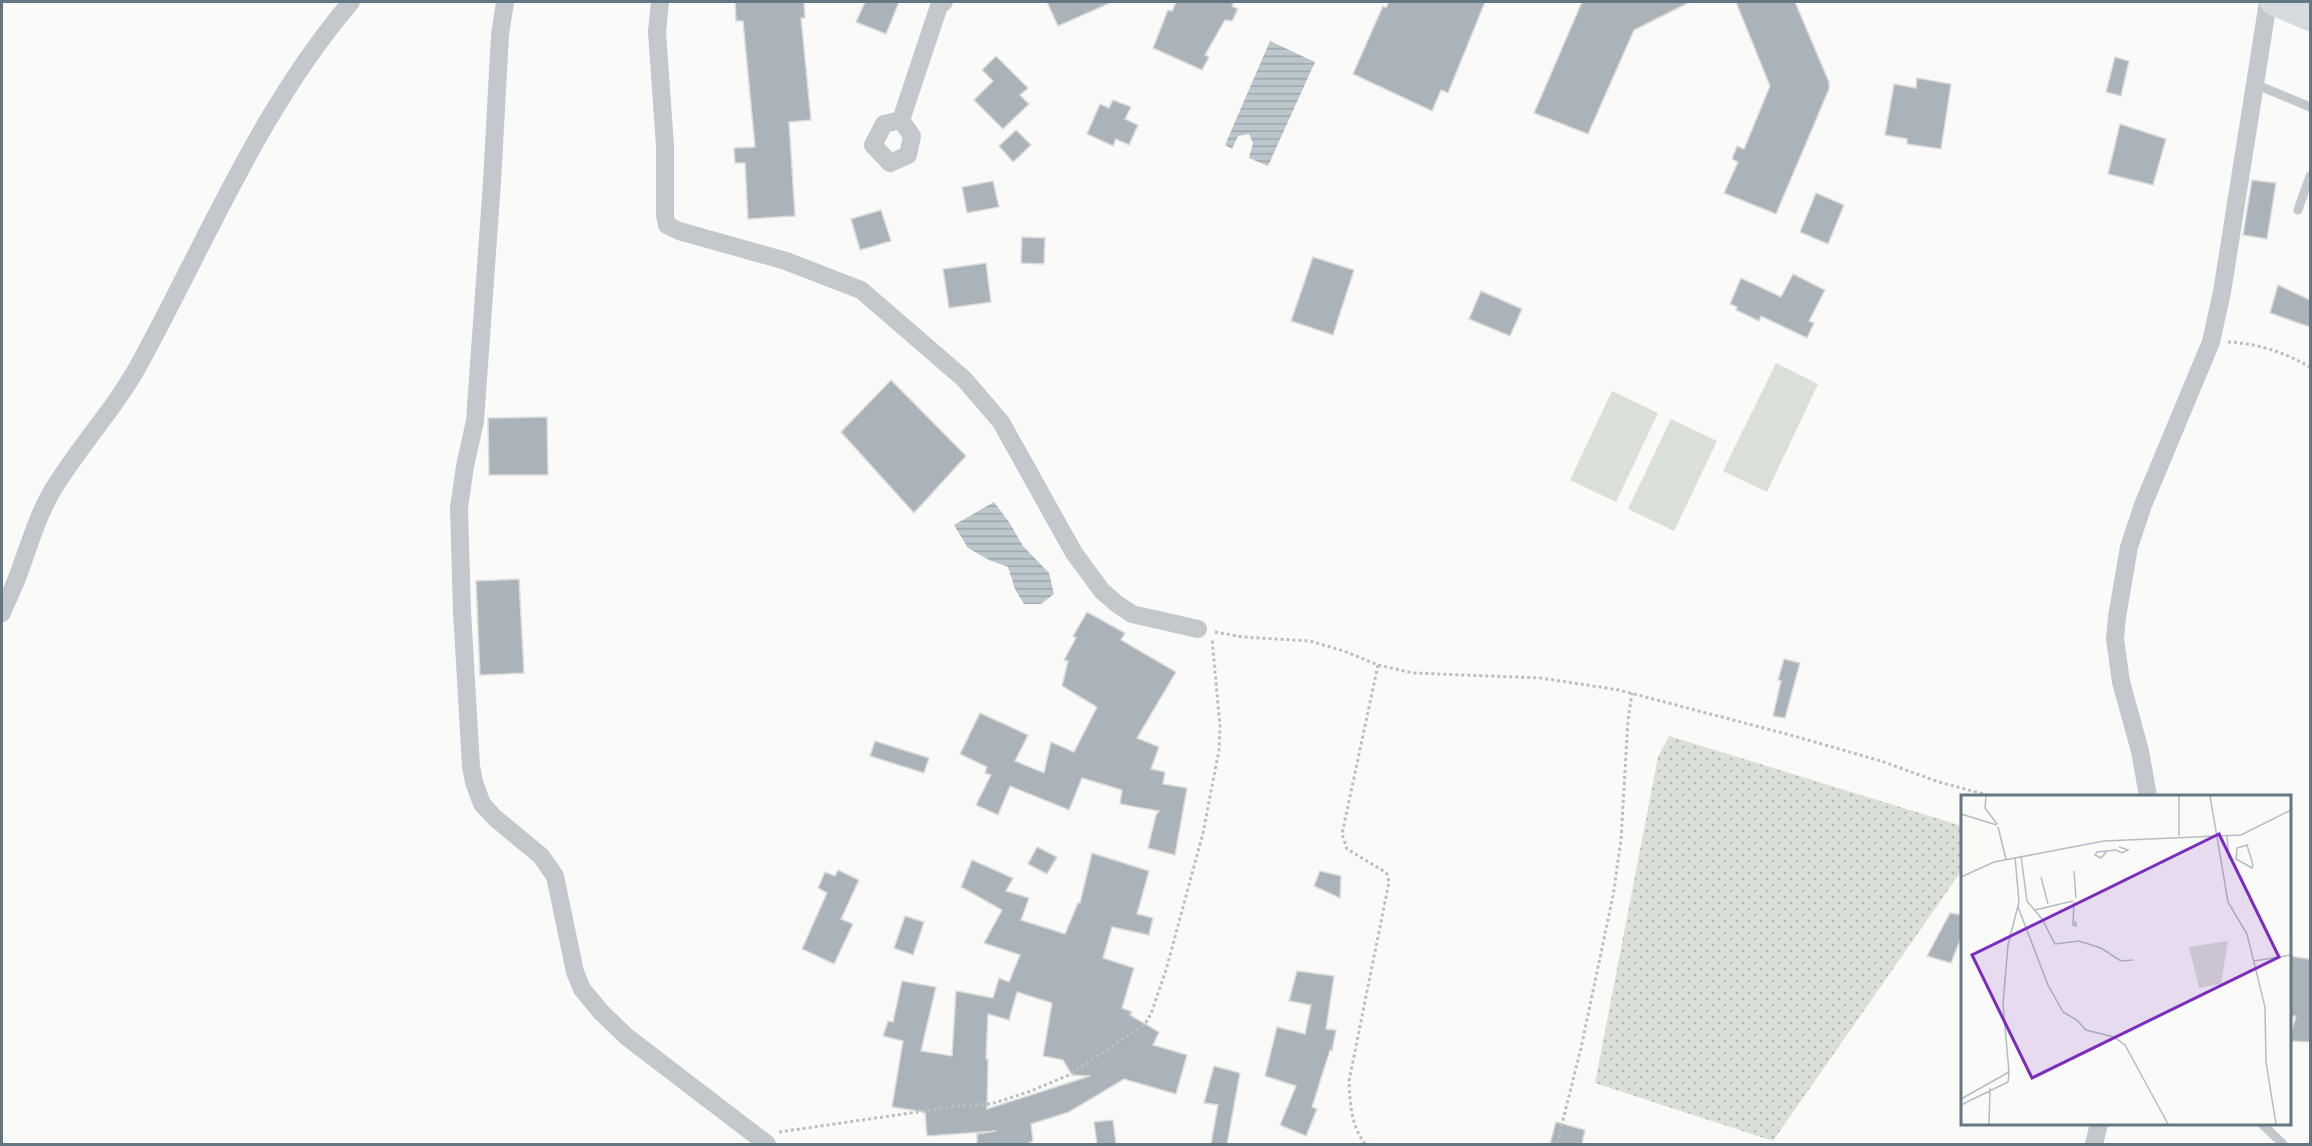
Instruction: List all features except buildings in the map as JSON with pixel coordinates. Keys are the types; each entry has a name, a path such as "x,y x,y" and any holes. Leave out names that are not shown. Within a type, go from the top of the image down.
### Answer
{"street":[{"path":"2,613 32,534 54,488 114,406 141,362 229,189 277,103 307,58 351,2"},
{"path":"505,2 500,35 475,421 459,508 462,611 471,766 474,782 482,804 495,818 541,856 555,876 575,972 582,989 601,1012 627,1037 761,1140"},
{"path":"660,2 657,32 665,146 665,215 668,225 679,231 786,261 861,290 964,379 1001,422 1074,553 1102,591 1132,614 1198,629"},
{"path":"901,120 939,6 944,2"},
{"path":"2148,795 2140,751 2121,682 2115,639 2117,617 2128,547 2143,505 2211,342 2222,292 2268,2"},
{"path":"2273,2 2310,18"},
{"path":"2094,1144 2098,1125"}],"lane":[{"path":"2255,84 2310,107"},
{"path":"2298,210 2310,176"},
{"path":"2263,1125 2283,1144"}],"path":[{"path":"2211,342 2240,342 2292,356 2310,367"},
{"path":"761,1140 959,1106 991,1104 1069,1075 1145,1024 1151,1014 1166,970 1203,833 1220,750 1211,631 1243,637 1310,641 1344,651 1378,665 1413,673 1541,678 1632,693 1837,748 1988,795"},
{"path":"1365,1144 1357,1133 1350,1108 1349,1081 1389,882 1387,874 1382,870 1347,849 1342,834 1378,665"},
{"path":"1557,1144 1581,1048 1613,896 1621,840 1628,720 1632,693"}],"shaded area":[{"path":"1270,41 1315,62 1268,166 1249,158 1253,143 1249,134 1238,136 1232,149 1225,145"},
{"path":"1776,363 1818,384 1767,492 1723,471"},
{"path":"1612,391 1658,413 1616,502 1570,480"},
{"path":"1671,419 1717,441 1674,531 1628,509"},
{"path":"994,502 1023,546 1049,573 1054,594 1041,604 1024,604 1015,589 1008,567 989,560 968,548 954,525"},
{"path":"1669,736 1961,826 1961,871 1773,1141 1595,1083 1658,757"}]}
